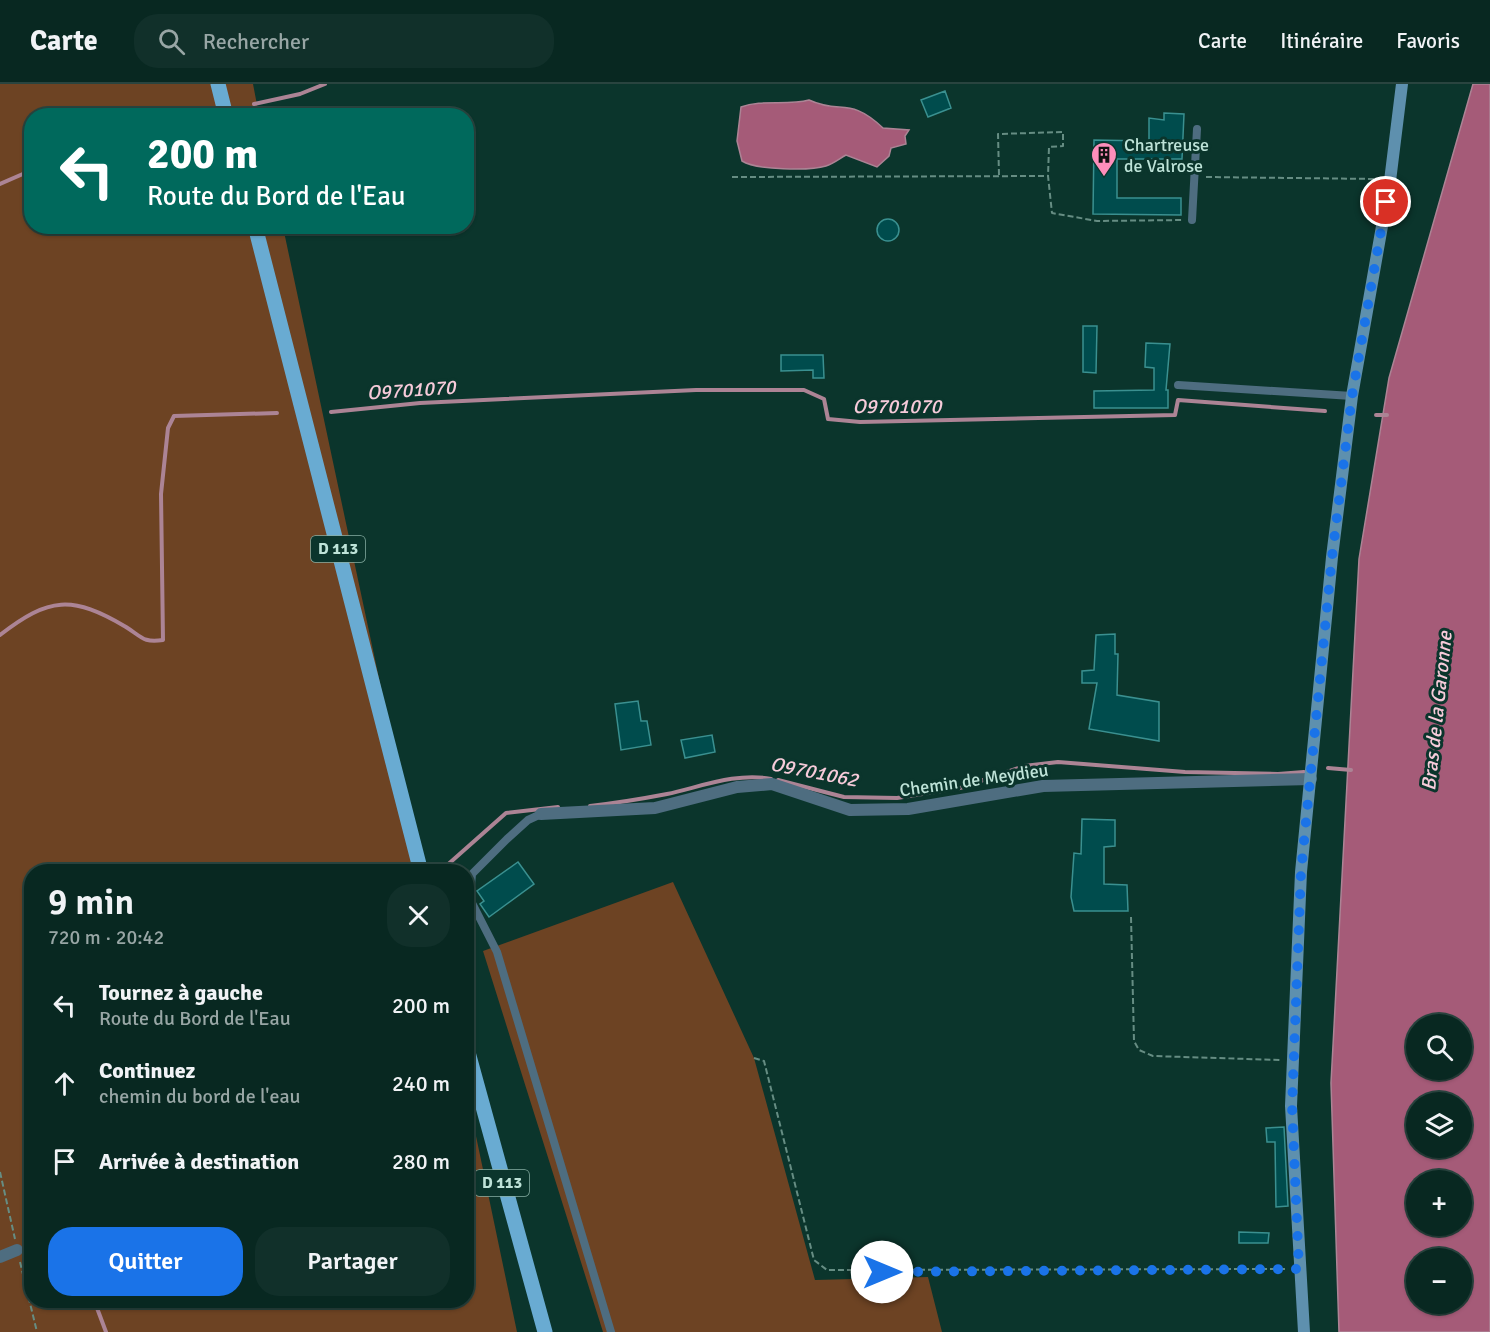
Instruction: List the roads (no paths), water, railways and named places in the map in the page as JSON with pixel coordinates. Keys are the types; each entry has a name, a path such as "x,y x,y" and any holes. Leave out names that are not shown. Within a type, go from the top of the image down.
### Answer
{"main road":[{"path":"218,84 224,108"},
{"name":"D 113","path":"257,234 419,864"},
{"name":"D 113","path":"474,1074 543,1328"}],"street":[{"path":"1304,1332 1293,1153 1292,1061 1301,872 1332,557 1352,396 1390,181 1402,84"},
{"name":"Chemin de Meydieu","path":"541,814 655,808 737,787 772,784 850,810 908,809 1043,786 1311,779"},
{"path":"0,1257 17,1250"}],"lane":[{"path":"1192,220 1197,129"},
{"path":"1178,386 1352,396"},
{"path":"474,872 528,820 541,814"},
{"path":"474,907 497,952 610,1332"}],"water":[{"name":"Bras de la Garonne","path":"1473,84 1490,84 1490,1332 1339,1332 1331,1083 1359,559 1389,378"},
{"path":"809,100 862,112 883,128 909,130 905,136 906,144 891,148 889,156 877,167 846,155 829,165 808,169 771,168 742,161 737,141 741,107 757,103"}],"waterway":[{"path":"254,104 300,94 325,84"},
{"path":"0,184 24,174"},
{"name":"O9701070","path":"331,412 420,403 696,390 804,390 824,399 828,419 860,422 1175,415 1178,400 1325,411"},
{"name":"O9701070","path":"0,635 17,622 47,607 75,605 107,617 143,638 151,641 163,640 161,494 168,428 174,416 277,413"},
{"name":"O9701070","path":"1376,415 1387,415"},
{"name":"O9701062","path":"778,780 844,797 897,798 960,788 1024,766 1058,762 1185,772 1278,774 1304,772"},
{"name":"O9701062","path":"1328,768 1351,770"},
{"name":"O9701062","path":"590,806 667,794 745,777 771,779"},
{"name":"O9701062","path":"448,864 506,813 558,807"},
{"name":"O9701062","path":"97,1308 106,1332"}],"place":[{"name":"Chartreuse de Valrose","path":"1104,178"}]}
